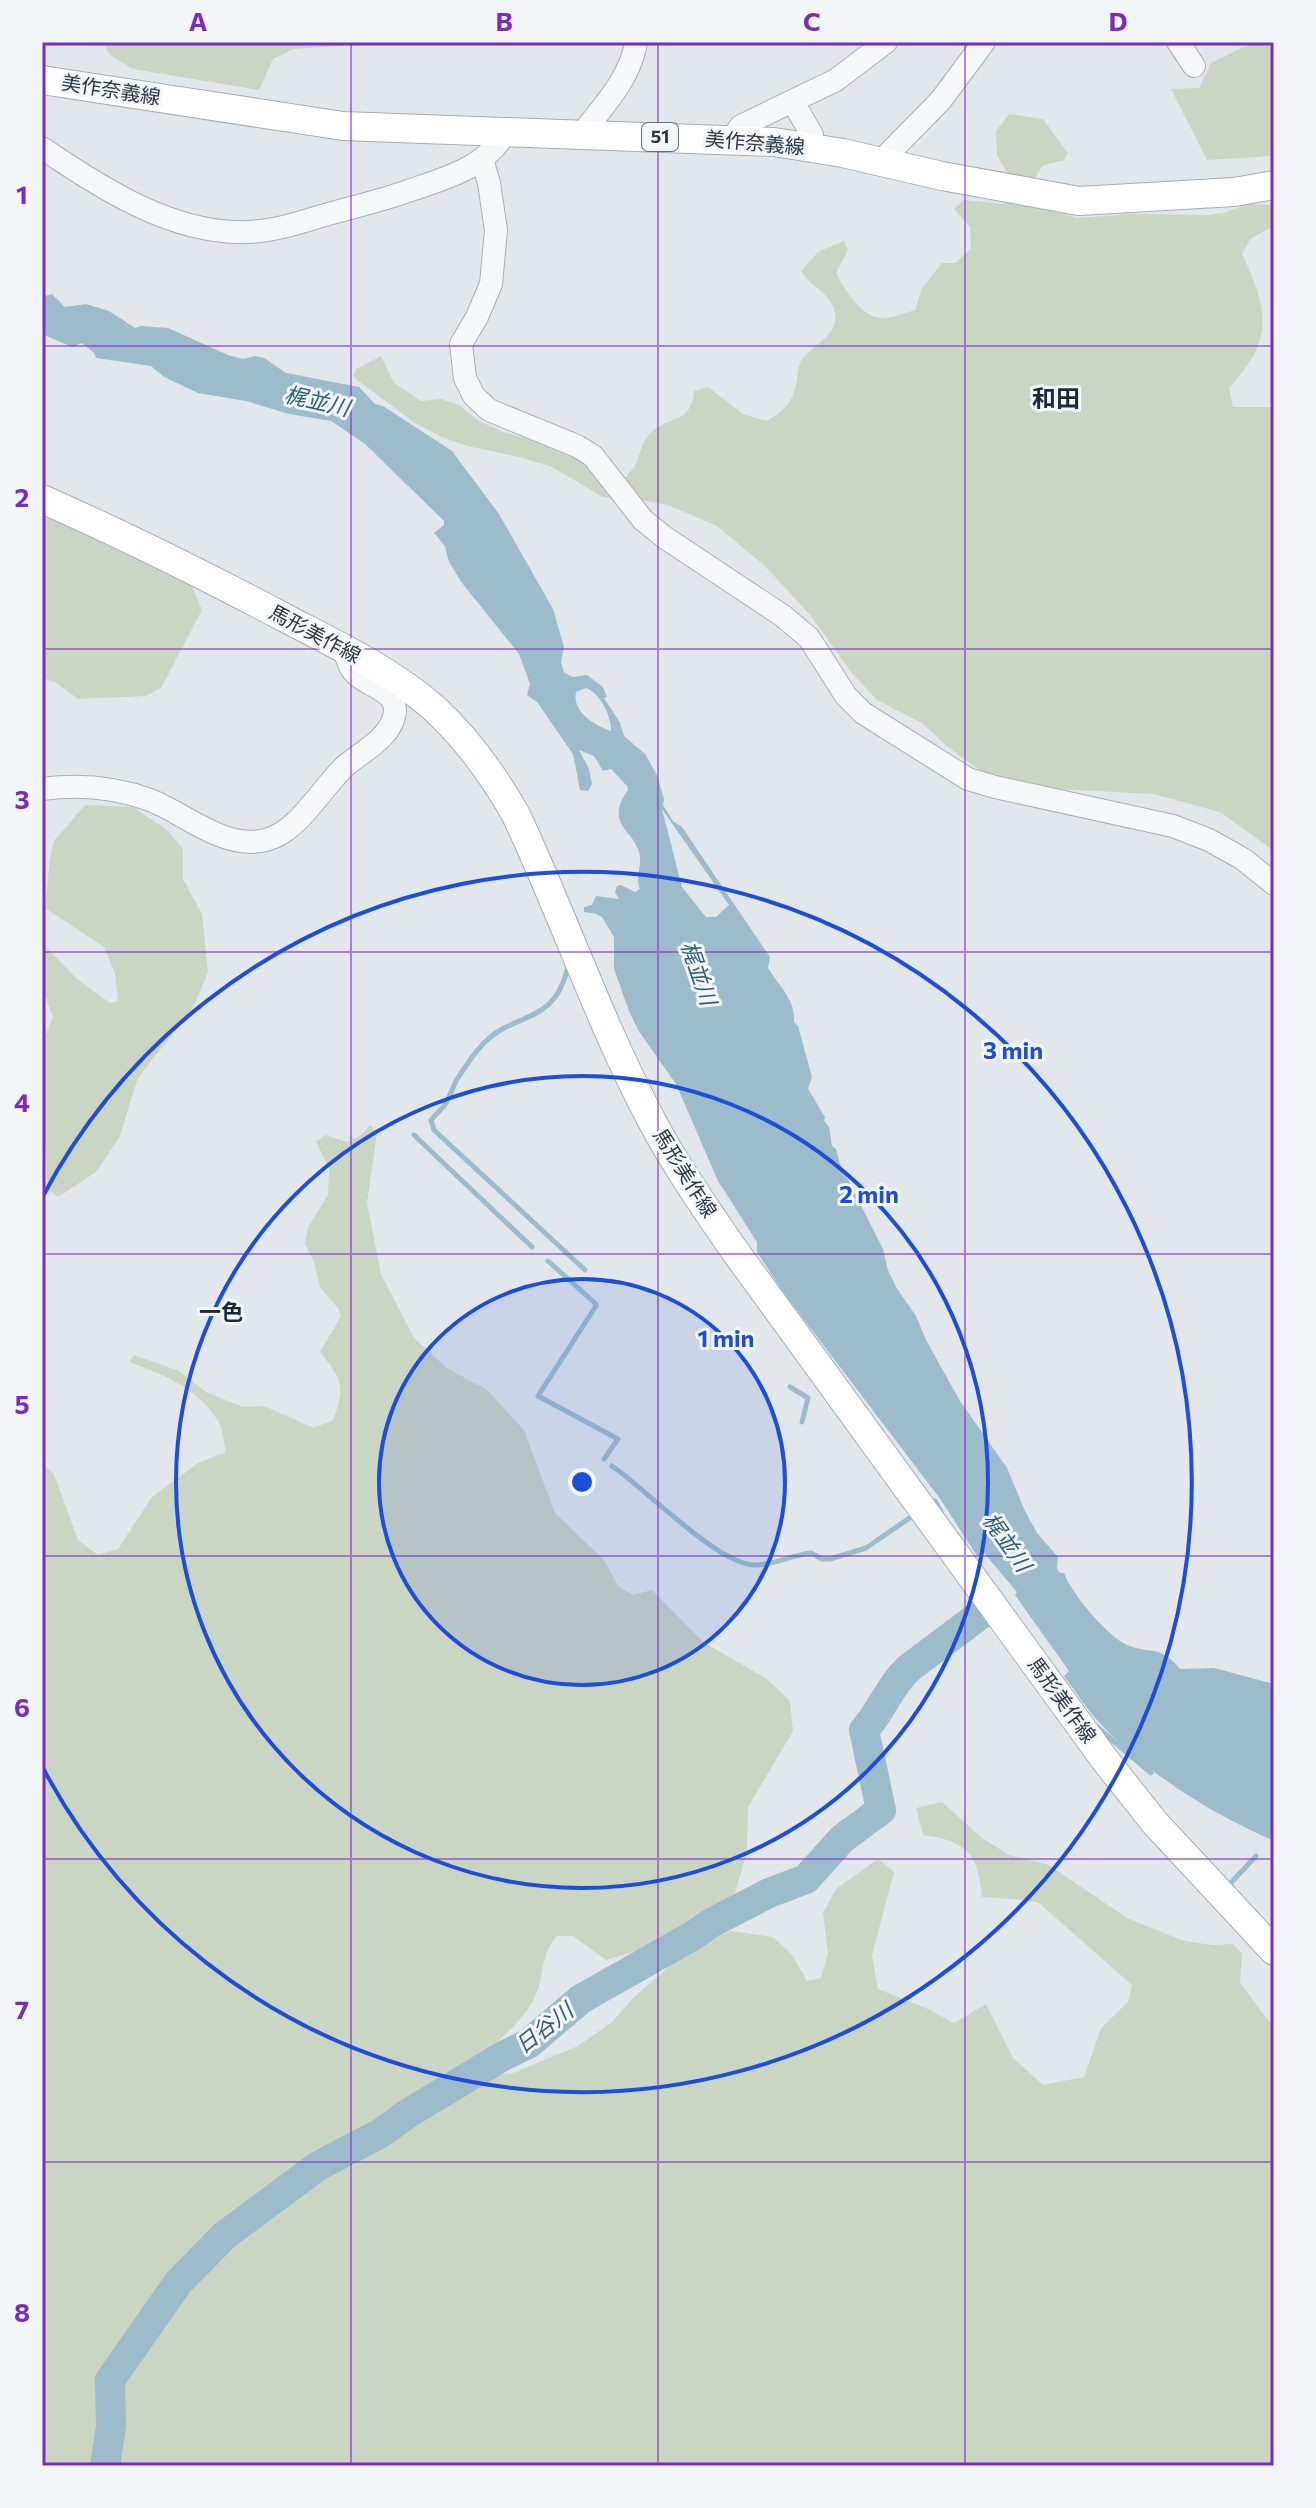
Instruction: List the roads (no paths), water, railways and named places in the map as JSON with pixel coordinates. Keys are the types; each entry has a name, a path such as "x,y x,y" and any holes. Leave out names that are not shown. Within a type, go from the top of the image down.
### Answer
{"main road":[{"name":"美作奈義線","path":"42,80 343,126 731,139 811,147 1038,196 1079,201 1234,192 1274,185"},
{"name":"馬形美作線","path":"42,499 128,537 344,648 395,679 434,709 467,743 497,782 535,855 618,1051 684,1177 1105,1760 1155,1823 1274,1951"}],"street":[{"path":"581,135 624,78 635,55 636,42"},
{"path":"731,139 741,126 836,80 886,42"},
{"path":"886,163 888,154 941,100 984,42"},
{"path":"1178,42 1194,66"},
{"path":"793,102 812,135 811,147"},
{"path":"42,148 125,199 174,220 212,229 247,232 280,228 449,177 482,159 505,133"},
{"path":"482,159 496,230 494,265 491,284 461,344 465,378 481,403 489,410 577,446 593,456 643,520 783,616 809,638 846,696 863,713 946,766 968,779 995,787 1173,826 1209,840 1243,859 1274,884"},
{"path":"42,789 99,786 151,801 223,837 263,841 280,834 354,758 380,740 391,724 395,710 393,703 386,693 354,673 344,648"}],"water":[{"name":"梶並川","path":"52,294 65,307 86,304 109,311 135,328 168,328 228,355 243,359 255,356 264,358 286,373 359,387 375,404 383,406 452,451 499,514 553,609 564,647 561,662 564,673 573,677 587,675 603,687 607,697 604,698 620,723 624,736 645,754 657,775 663,805 673,821 682,827 770,957 768,968 790,1000 794,1022 798,1026 812,1077 808,1089 825,1117 832,1146 883,1249 888,1270 960,1401 1007,1468 1037,1533 1058,1557 1057,1569 1064,1573 1081,1602 1099,1622 1125,1644 1160,1653 1180,1669 1214,1668 1274,1684 1274,1841 1202,1804 1157,1774 1116,1740 1088,1710 1064,1676 1069,1671 1015,1595 1017,1592 984,1553 977,1556 941,1500 783,1292 757,1252 757,1242 718,1181 676,1084 638,1030 629,1011 614,969 614,937 602,917 584,912 584,907 592,905 596,896 619,899 615,892 617,886 635,892 640,889 638,849 620,820 621,802 627,786 611,769 603,771 594,756 579,750 589,769 592,784 588,791 580,790 573,754 537,702 527,695 530,684 519,654 462,583 449,562 445,546 434,533 444,525 444,521 365,444 331,421 198,393 164,377 151,366 96,358 82,343 72,347 42,334 42,297","holes":["586,688 604,706 611,731 591,721 577,706 576,692","662,809 729,905 716,917 706,917 682,887"]}],"waterway":[{"path":"568,966 554,999 533,1015 496,1033 480,1047 458,1078 444,1106 431,1120 434,1130 585,1270"},
{"path":"414,1135 532,1247"},
{"path":"548,1261 596,1306 538,1396 618,1439 604,1459"},
{"path":"790,1387 808,1398 802,1422"},
{"path":"612,1466 704,1541 742,1563 757,1565 811,1553 822,1559 830,1559 866,1548 914,1515"},
{"path":"935,1501 941,1512"},
{"name":"日谷川","path":"105,2466 111,2426 110,2380 178,2283 224,2236 318,2166 381,2133 407,2114 528,2044 581,1999 711,1923 769,1893 806,1879 842,1839 881,1810 864,1730 909,1668 981,1614"},
{"path":"1097,1727 1151,1773"},
{"path":"1228,1886 1256,1856"}],"district":[{"name":"和田","path":"1056,399"},
{"name":"一色","path":"221,1312"}]}
